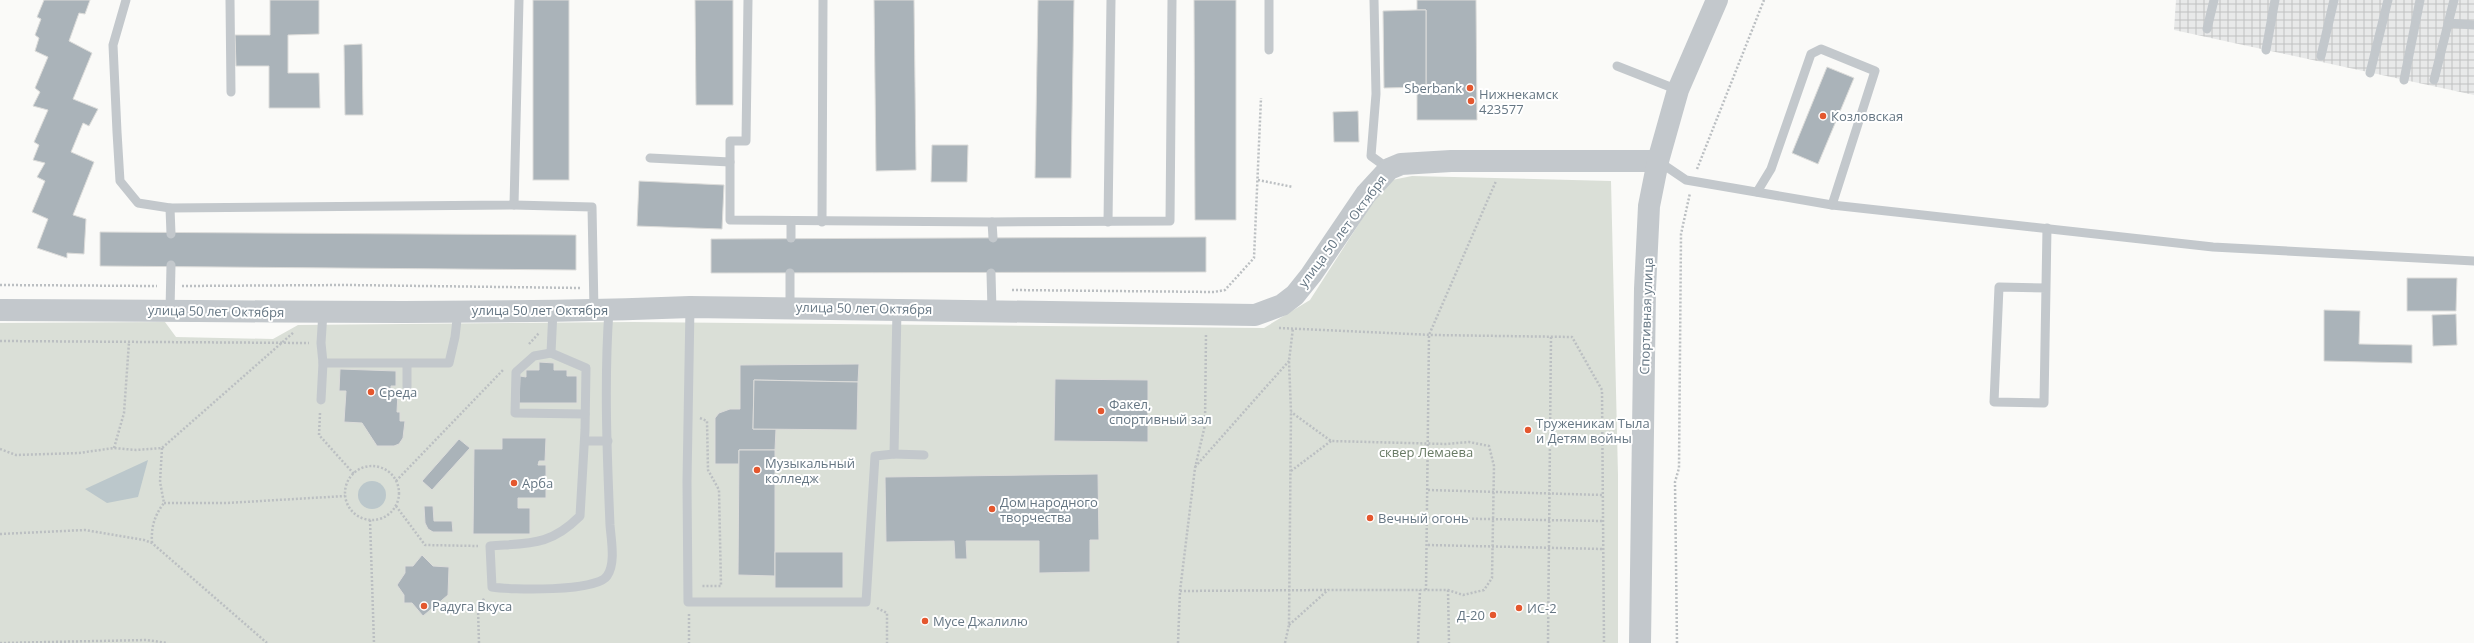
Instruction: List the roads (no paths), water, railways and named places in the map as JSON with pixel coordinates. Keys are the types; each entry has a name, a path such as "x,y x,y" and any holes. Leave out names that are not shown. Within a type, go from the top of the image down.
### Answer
{"street":[{"name":"Спортивная улица","path":"1640,643 1645,289 1649,206 1658,160 1678,90 1717,0"},
{"name":"улица 50 лет Октября","path":"0,310 321,312 458,311 553,314 601,310 690,307 790,307 992,310 1206,316 1255,315 1282,305 1311,275 1366,194 1389,169 1401,164 1451,161 1658,160"}],"lane":[{"path":"126,0 113,45 120,180 138,204 170,208 514,205 592,207 594,288 601,310 608,441 612,563 608,576 600,582 551,589 492,587 490,546 541,543 568,527 580,516 585,441 586,368 551,354 534,356 516,372 515,412 585,414"},
{"path":"230,0 231,92"},
{"path":"514,205 519,0"},
{"path":"748,0 746,141 730,141 730,220 822,222 1170,221 1172,0"},
{"path":"822,222 823,0"},
{"path":"1108,222 1111,0"},
{"path":"1269,0 1269,50"},
{"path":"1374,0 1376,94 1371,156 1389,169"},
{"path":"2207,29 2214,0"},
{"path":"2266,50 2275,0"},
{"path":"2321,56 2334,0"},
{"path":"2370,73 2388,0"},
{"path":"2404,80 2420,0"},
{"path":"2434,80 2454,0"},
{"path":"2448,23 2474,25"},
{"path":"1757,192 1771,169 1811,54 1821,49 1875,70 1832,205"},
{"path":"1617,66 1678,90"},
{"path":"650,158 730,162"},
{"path":"1658,160 1686,180 1832,205 2213,247 2474,261"},
{"path":"170,208 171,234"},
{"path":"791,221 791,238"},
{"path":"992,222 993,238"},
{"path":"2046,288 1999,287 1994,402 2044,403 2046,288 2047,228"},
{"path":"170,310 171,265"},
{"path":"790,273 790,307"},
{"path":"991,273 992,310"},
{"path":"690,307 687,481 688,602 866,602 875,456 894,454 924,454"},
{"path":"894,454 897,308"},
{"path":"323,363 407,365 449,363 455,337 458,311"},
{"path":"321,312 321,343 323,363 321,400"},
{"path":"551,354 553,314"},
{"path":"407,365 407,387"},
{"path":"585,441 608,441"}],"place":[{"name":"Sberbank","path":"1470,88"},
{"name":"Нижнекамск 423577","path":"1471,101"},
{"name":"Козловская","path":"1823,116"},
{"name":"Среда","path":"371,392"},
{"name":"Факел, спортивный зал","path":"1101,411"},
{"name":"Труженикам Тыла и Детям войны","path":"1528,430"},
{"name":"Музыкальный колледж","path":"757,470"},
{"name":"Арба","path":"514,483"},
{"name":"Дом народного творчества","path":"992,509"},
{"name":"Вечный огонь","path":"1370,518"},
{"name":"Радуга Вкуса","path":"424,606"},
{"name":"ИС-2","path":"1519,608"},
{"name":"Д-20","path":"1493,615"},
{"name":"Мусе Джалилю","path":"925,621"}],"park label":[{"name":"сквер Лемаева","path":"1426,452"}]}
